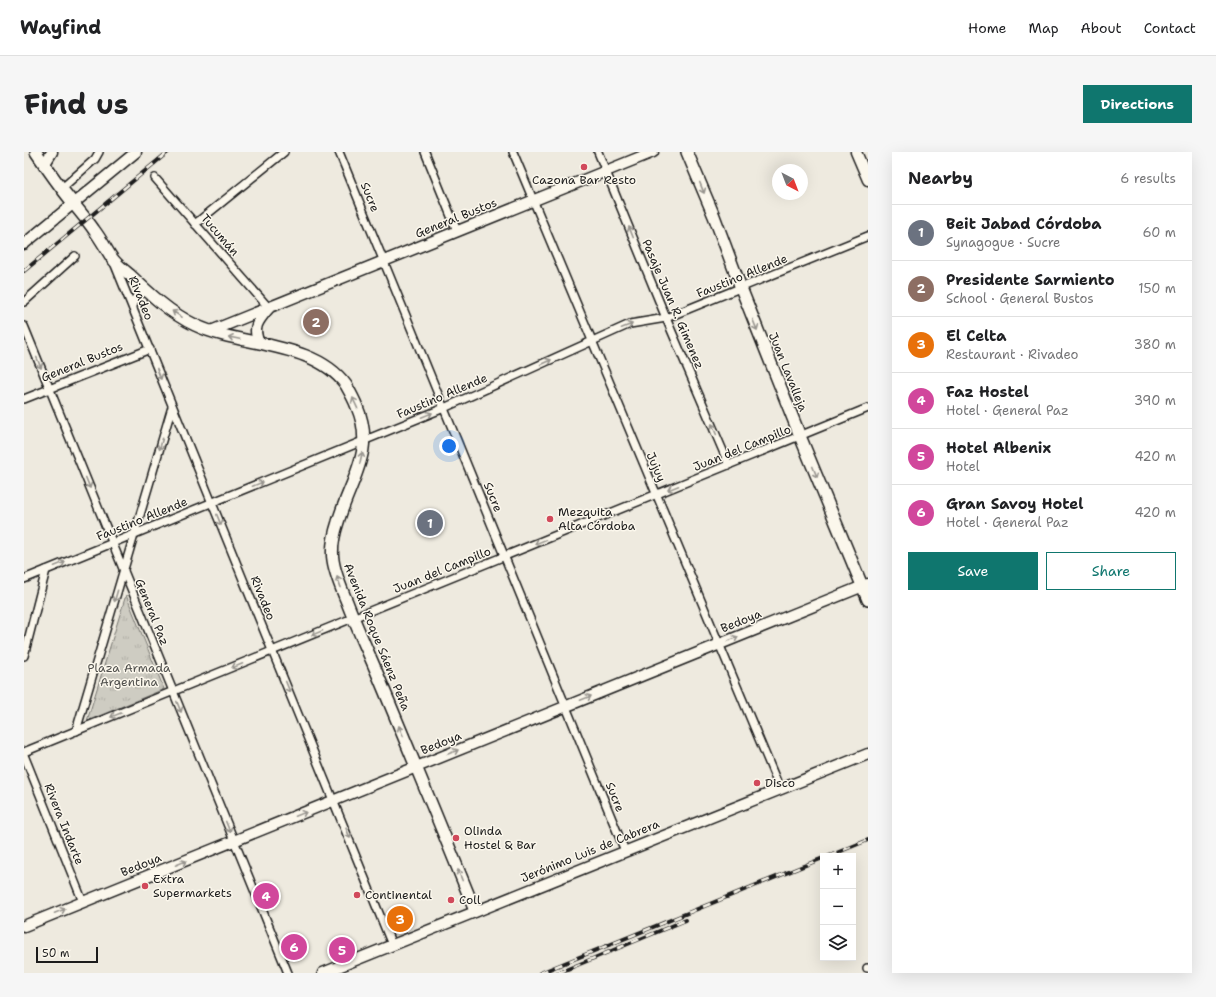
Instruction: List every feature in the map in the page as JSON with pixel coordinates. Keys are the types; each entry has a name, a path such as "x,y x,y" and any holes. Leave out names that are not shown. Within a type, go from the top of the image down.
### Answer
{"main road":[{"name":"Avenida Roque Sáenz Peña","path":"36,152 61,189 94,229 113,260 168,308 181,317 211,331 296,353 314,360 332,371 345,384 354,399 362,417 365,440 358,470 341,510 336,528 333,561 338,581 353,618 417,767 475,911"},
{"path":"44,164 52,152"},
{"path":"24,244 136,152"},
{"name":"General Bustos","path":"211,331 653,152"},
{"name":"Juan Lavalleja","path":"688,152 800,436 865,585 868,600"},
{"path":"856,152 868,180"},
{"path":"259,343 256,337 256,328 258,322 269,308"},
{"name":"Bedoya","path":"24,926 865,585"},
{"name":"Jerónimo Luis de Cabrera","path":"323,973 868,754"}],"street":[{"path":"61,189 95,159 99,152"},
{"path":"195,224 284,152"},
{"name":"Sucre","path":"339,152 567,706 625,851"},
{"path":"425,152 457,232"},
{"name":"Jujuy","path":"513,152 780,790"},
{"name":"Pasaje Juan R. Gimenez","path":"598,152 666,318 729,465"},
{"name":"Tucumán","path":"155,178 269,308"},
{"name":"Faustino Allende","path":"24,579 444,408 630,324 666,318 868,236"},
{"path":"24,302 75,256"},
{"name":"Rivadeo","path":"113,260 392,945"},
{"path":"133,308 133,301 137,295 143,292 148,292"},
{"name":"General Paz","path":"24,326 288,973"},
{"name":"General Bustos","path":"24,399 150,349"},
{"path":"76,731 172,407"},
{"name":"Juan del Campillo","path":"24,754 76,731 868,408"},
{"path":"24,656 46,570"},
{"name":"Rivera Indarte","path":"24,754 83,902"}],"green space":[{"name":"Plaza Armada Argentina","path":"126,595 164,689 87,721"}],"railway":[{"path":"24,271 168,152"},
{"path":"836,853 868,840"},
{"path":"540,973 820,859"},
{"path":"558,973 686,920"}],"place":[{"name":"Cazona Bar Resto","path":"584,167"},
{"name":"Presidente Sarmiento","path":"316,322"},
{"name":"Mezquita Alta Córdoba","path":"550,519"},
{"name":"Beit Jabad Córdoba","path":"430,523"},
{"name":"Disco","path":"757,783"},
{"name":"Olinda Hostel & Bar","path":"456,838"},
{"name":"Extra Supermarkets","path":"145,886"},
{"name":"Continental","path":"357,895"},
{"name":"Faz Hostel","path":"266,896"},
{"name":"Coll","path":"451,900"},
{"name":"El Celta","path":"400,919"},
{"name":"Gran Savoy Hotel","path":"294,947"},
{"name":"Hotel Albenix","path":"342,950"}]}
